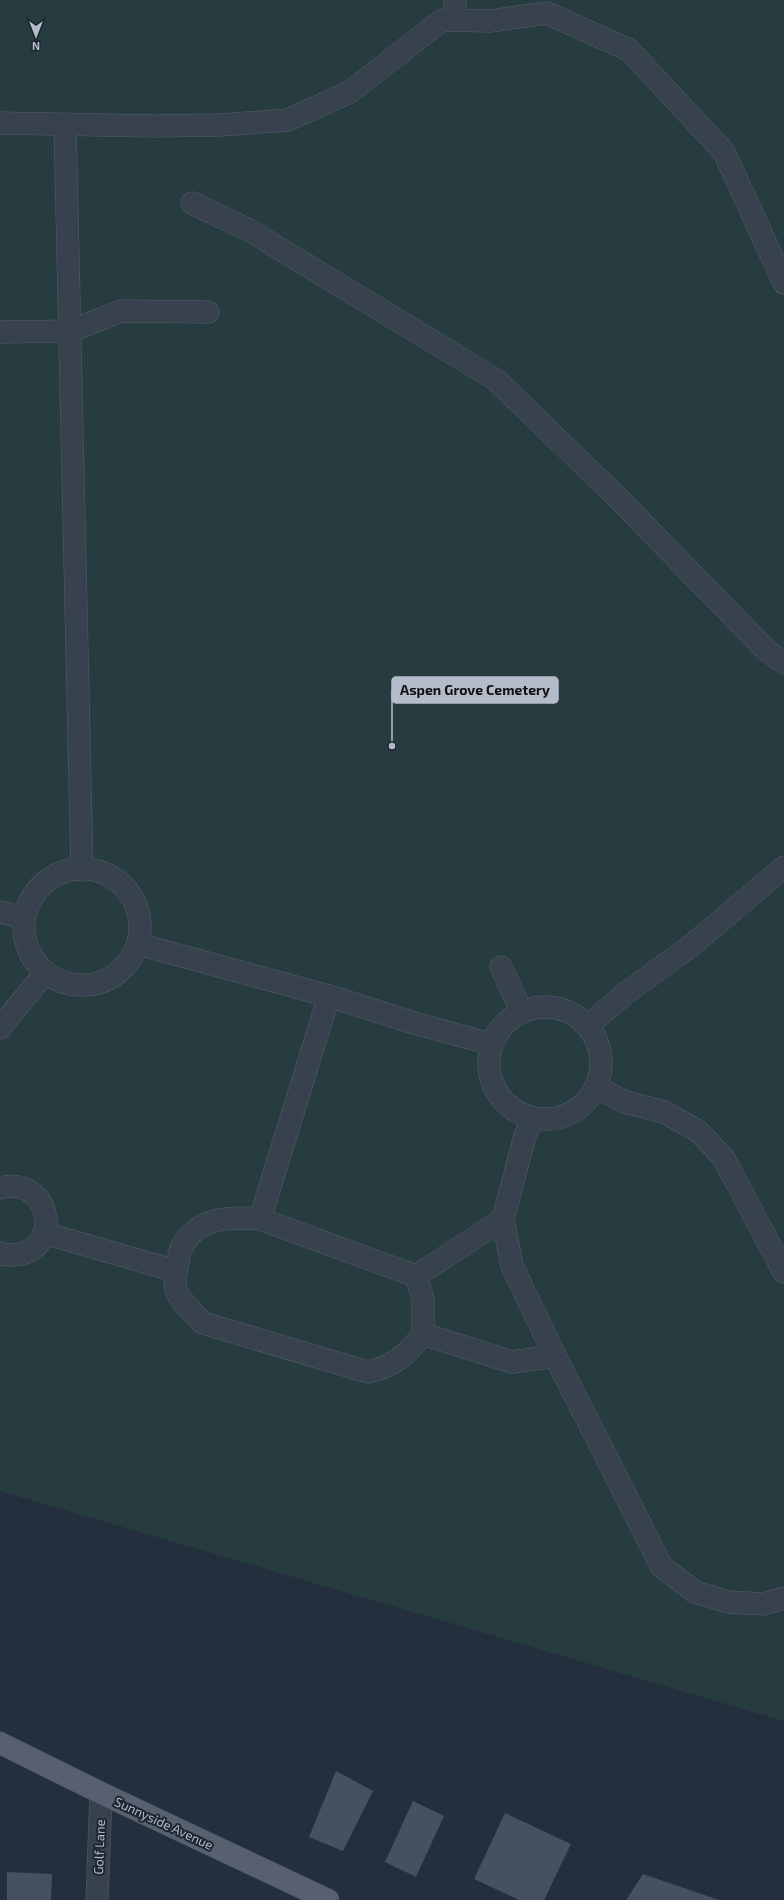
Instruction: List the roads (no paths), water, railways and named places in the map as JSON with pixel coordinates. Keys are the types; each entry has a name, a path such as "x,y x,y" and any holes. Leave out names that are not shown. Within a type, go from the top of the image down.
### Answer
{"main road":[{"name":"Sunnyside Avenue","path":"0,1743 101,1793 328,1900"}],"street":[{"path":"0,123 152,126 220,125 288,120 350,92 456,10 490,21 547,13 629,50 724,152 784,283"},
{"path":"65,124 71,331 82,870"},
{"path":"192,203 249,230 496,380 617,497 766,650 784,663"},
{"path":"0,332 71,331 121,311 208,312"},
{"path":"587,1026 626,994 692,946 784,867"},
{"path":"75,869 94,870 112,878 127,890 137,906 140,924 138,944 130,961 117,974 100,983 81,986 75,985 62,982 45,973 32,958 24,940 24,918 29,902 40,886 57,875 75,869"},
{"path":"0,912 24,918"},
{"path":"138,944 329,996 414,1023 491,1044"},
{"path":"501,967 522,1012"},
{"path":"0,1028 45,973"},
{"path":"260,1219 329,996"},
{"path":"550,1006 567,1011 582,1020 594,1034 600,1052 601,1070 596,1087 585,1102 571,1113 552,1118 533,1118 516,1111 501,1098 492,1082 488,1063 491,1044 500,1028 514,1015 522,1012 531,1008 550,1006"},
{"path":"596,1087 625,1102 664,1112 698,1131 723,1157 784,1272"},
{"path":"533,1118 525,1136 504,1219 512,1266 555,1356 662,1567 695,1592 729,1602 763,1604 784,1598"},
{"path":"0,1188 18,1186 29,1190 44,1206 46,1217 44,1233 35,1247 26,1252 14,1255 0,1253"},
{"path":"235,1217 260,1219 416,1276 423,1299 423,1334 403,1357 386,1368 368,1372 203,1323 185,1305 176,1289 176,1271 182,1247 195,1231 213,1220 235,1217"},
{"path":"416,1276 504,1219"},
{"path":"44,1233 176,1271"},
{"path":"423,1334 512,1362 555,1356"},
{"name":"Golf Lane","path":"97,1900 101,1793"}],"place":[{"name":"Aspen Grove Cemetery","path":"392,746"}]}
